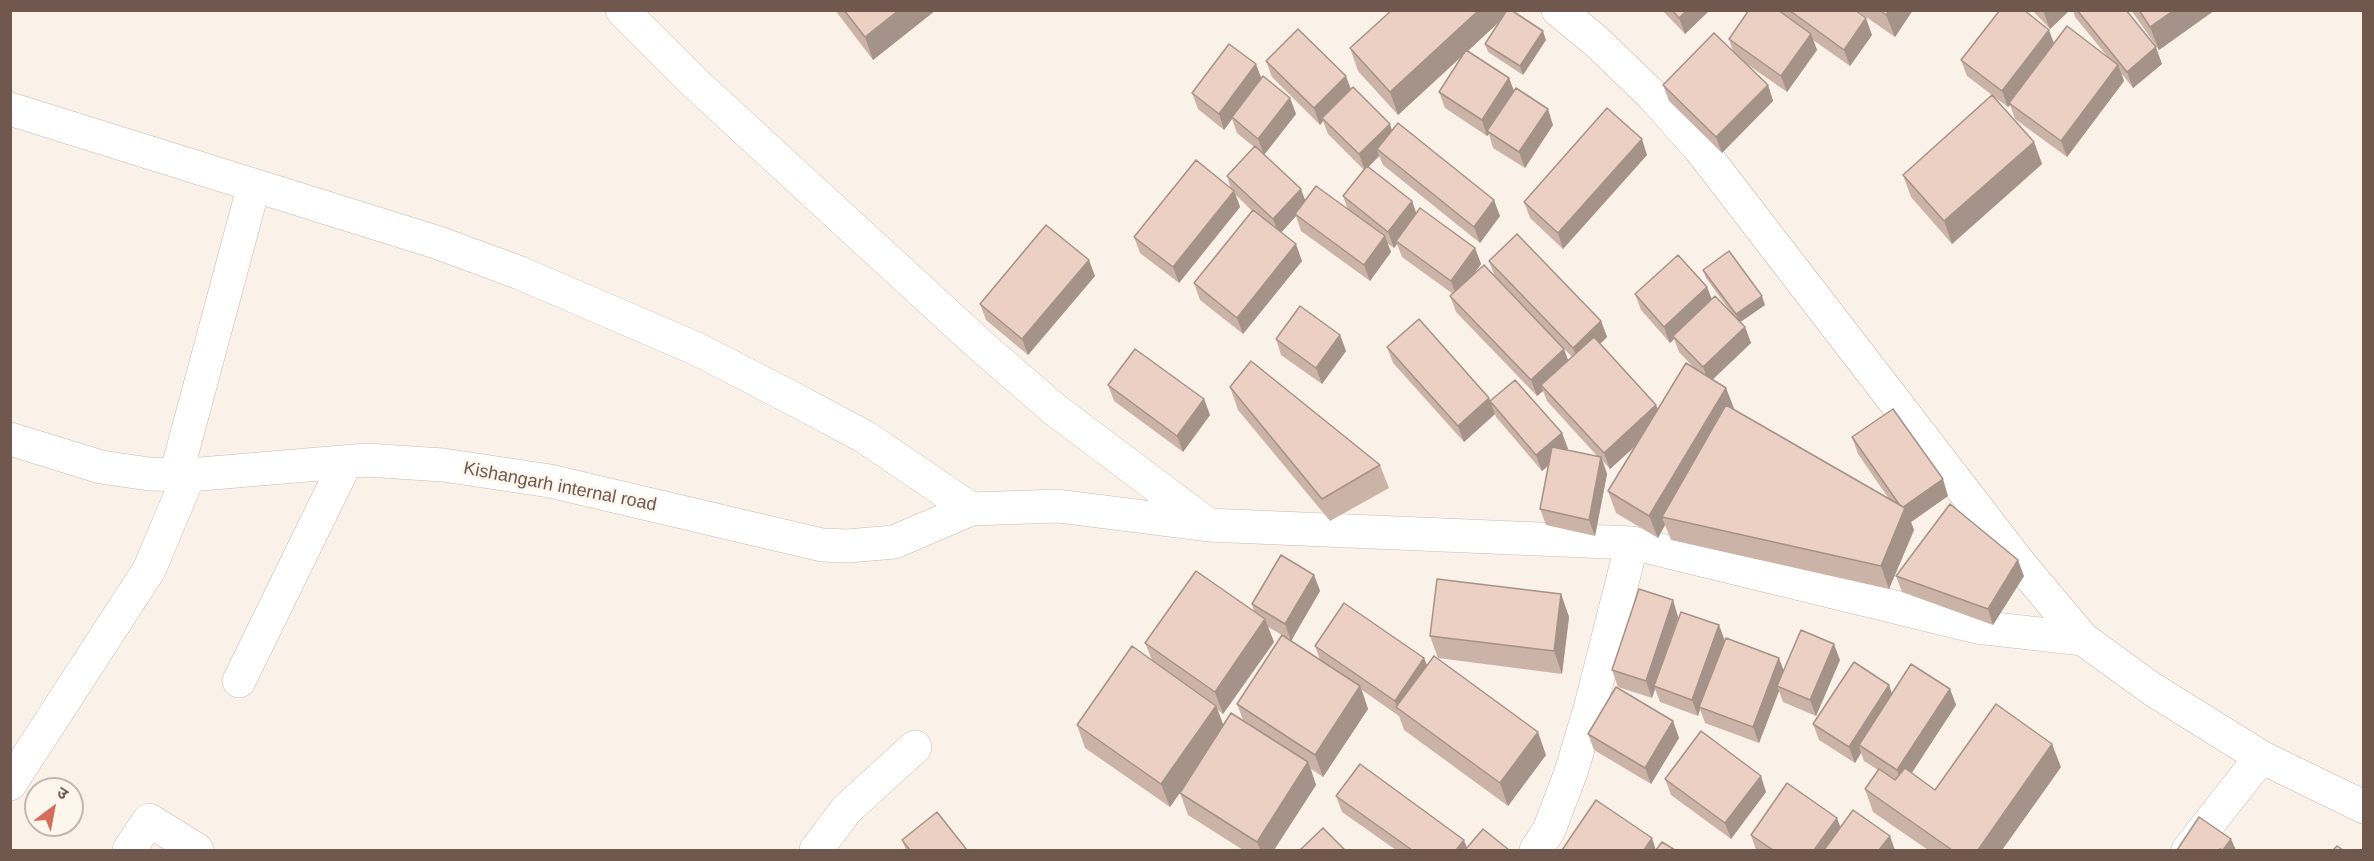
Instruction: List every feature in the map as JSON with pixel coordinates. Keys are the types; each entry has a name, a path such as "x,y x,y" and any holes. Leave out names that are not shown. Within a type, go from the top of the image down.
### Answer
{"street":[{"path":"622,10 695,83 979,344 1054,409 1208,525"},
{"path":"1558,10 1596,41 1654,97 1701,150 2020,564 2083,639 2152,690 2261,758 2364,807"},
{"path":"10,109 480,258 697,349 865,437 971,509 1058,506 1208,525 1632,543 1977,627 2083,639"},
{"path":"10,784 149,570 182,475 254,185"},
{"name":"Kishangarh internal road","path":"10,439 101,467 149,474 182,475 366,460 444,465 539,480 822,545 848,546 894,542 971,509"},
{"path":"239,681 346,462"},
{"path":"1536,850 1550,830 1577,751 1632,543"},
{"path":"816,850 846,810 915,747"},
{"path":"2188,850 2261,758"},
{"path":"129,850 149,820 196,850"}],"building":[{"path":"844,10 899,10 865,37"},
{"path":"1392,10 1479,10 1390,92 1350,48"},
{"path":"1507,10 1511,10 1543,31 1520,66 1485,44"},
{"path":"1672,10 1687,10 1679,18"},
{"path":"1749,10 1778,10 1811,34 1781,76 1729,39"},
{"path":"1789,10 1855,10 1866,18 1844,50"},
{"path":"2000,10 2024,10 2049,30 2002,91 1961,60"},
{"path":"2077,10 2126,10 2156,47 2127,72"},
{"path":"2139,10 2174,10 2150,27"},
{"path":"2067,26 2118,65 2061,141 2009,103"},
{"path":"1298,29 1346,76 1314,108 1266,61"},
{"path":"1714,33 1768,85 1716,137 1663,85"},
{"path":"1229,44 1256,64 1219,114 1192,93"},
{"path":"1466,50 1509,78 1482,120 1439,92"},
{"path":"1263,76 1290,98 1258,139 1232,117"},
{"path":"1353,87 1390,124 1359,154 1322,118"},
{"path":"1516,88 1548,109 1519,152 1487,131"},
{"path":"1992,95 2034,142 1944,221 1903,175"},
{"path":"1607,108 1642,139 1558,233 1524,202"},
{"path":"1398,123 1494,200 1474,227 1377,149"},
{"path":"1255,146 1301,189 1273,219 1227,176"},
{"path":"1196,160 1234,191 1173,267 1134,237"},
{"path":"1367,166 1412,201 1388,232 1343,196"},
{"path":"1316,186 1385,236 1364,265 1295,214"},
{"path":"1420,208 1475,248 1451,281 1396,241"},
{"path":"1253,210 1296,244 1237,318 1194,283"},
{"path":"1046,225 1089,260 1022,339 980,304"},
{"path":"1517,234 1601,321 1573,348 1489,261"},
{"path":"1729,251 1762,296 1736,314 1703,270"},
{"path":"1678,255 1707,287 1664,327 1635,294"},
{"path":"1484,265 1564,349 1531,380 1450,296"},
{"path":"1715,296 1745,327 1703,367 1673,336"},
{"path":"1300,306 1340,335 1316,368 1276,339"},
{"path":"1419,319 1489,398 1458,426 1387,347"},
{"path":"1594,337 1656,405 1604,453 1541,385"},
{"path":"1135,349 1204,399 1177,436 1108,385"},
{"path":"1251,361 1380,465 1322,499 1230,387"},
{"path":"1686,363 1726,388 1649,516 1608,491"},
{"path":"1515,380 1562,433 1536,455 1490,401"},
{"path":"1726,405 1905,508 1881,566 1662,517"},
{"path":"1893,409 1943,479 1903,507 1852,437"},
{"path":"1552,447 1601,457 1589,520 1540,509"},
{"path":"1950,504 2018,560 1988,609 1896,576"},
{"path":"1281,555 1314,575 1285,624 1252,604"},
{"path":"1196,571 1265,619 1215,692 1145,643"},
{"path":"1437,579 1561,594 1554,651 1430,636"},
{"path":"1639,589 1673,600 1646,681 1612,670"},
{"path":"1344,603 1424,658 1395,701 1315,646"},
{"path":"1681,612 1719,625 1692,700 1654,686"},
{"path":"1801,630 1834,644 1810,700 1777,686"},
{"path":"1282,635 1360,686 1315,755 1237,704"},
{"path":"1726,638 1779,658 1753,727 1699,707"},
{"path":"1132,646 1216,706 1161,784 1077,725"},
{"path":"1434,656 1538,732 1500,783 1396,707"},
{"path":"1854,662 1889,685 1849,747 1813,724"},
{"path":"1911,664 1950,689 1897,770 1859,745"},
{"path":"1616,687 1673,721 1645,768 1588,734"},
{"path":"1996,704 2052,744 1978,850 1952,850 1865,789 1879,769 1895,780 1905,768 1935,790"},
{"path":"1231,713 1308,762 1257,842 1180,793"},
{"path":"1701,731 1761,776 1725,823 1665,779"},
{"path":"1360,764 1464,840 1456,850 1412,850 1336,796"},
{"path":"1787,783 1837,818 1814,850 1773,850 1751,835"},
{"path":"1596,800 1652,838 1644,850 1562,850"},
{"path":"1853,810 1890,836 1879,850 1824,850"},
{"path":"937,812 967,850 910,850 902,840"},
{"path":"2199,817 2231,839 2223,850 2177,850"},
{"path":"1323,828 1345,850 1300,850"},
{"path":"1483,829 1509,850 1465,850"},
{"path":"1662,842 1675,850 1656,850"}]}
